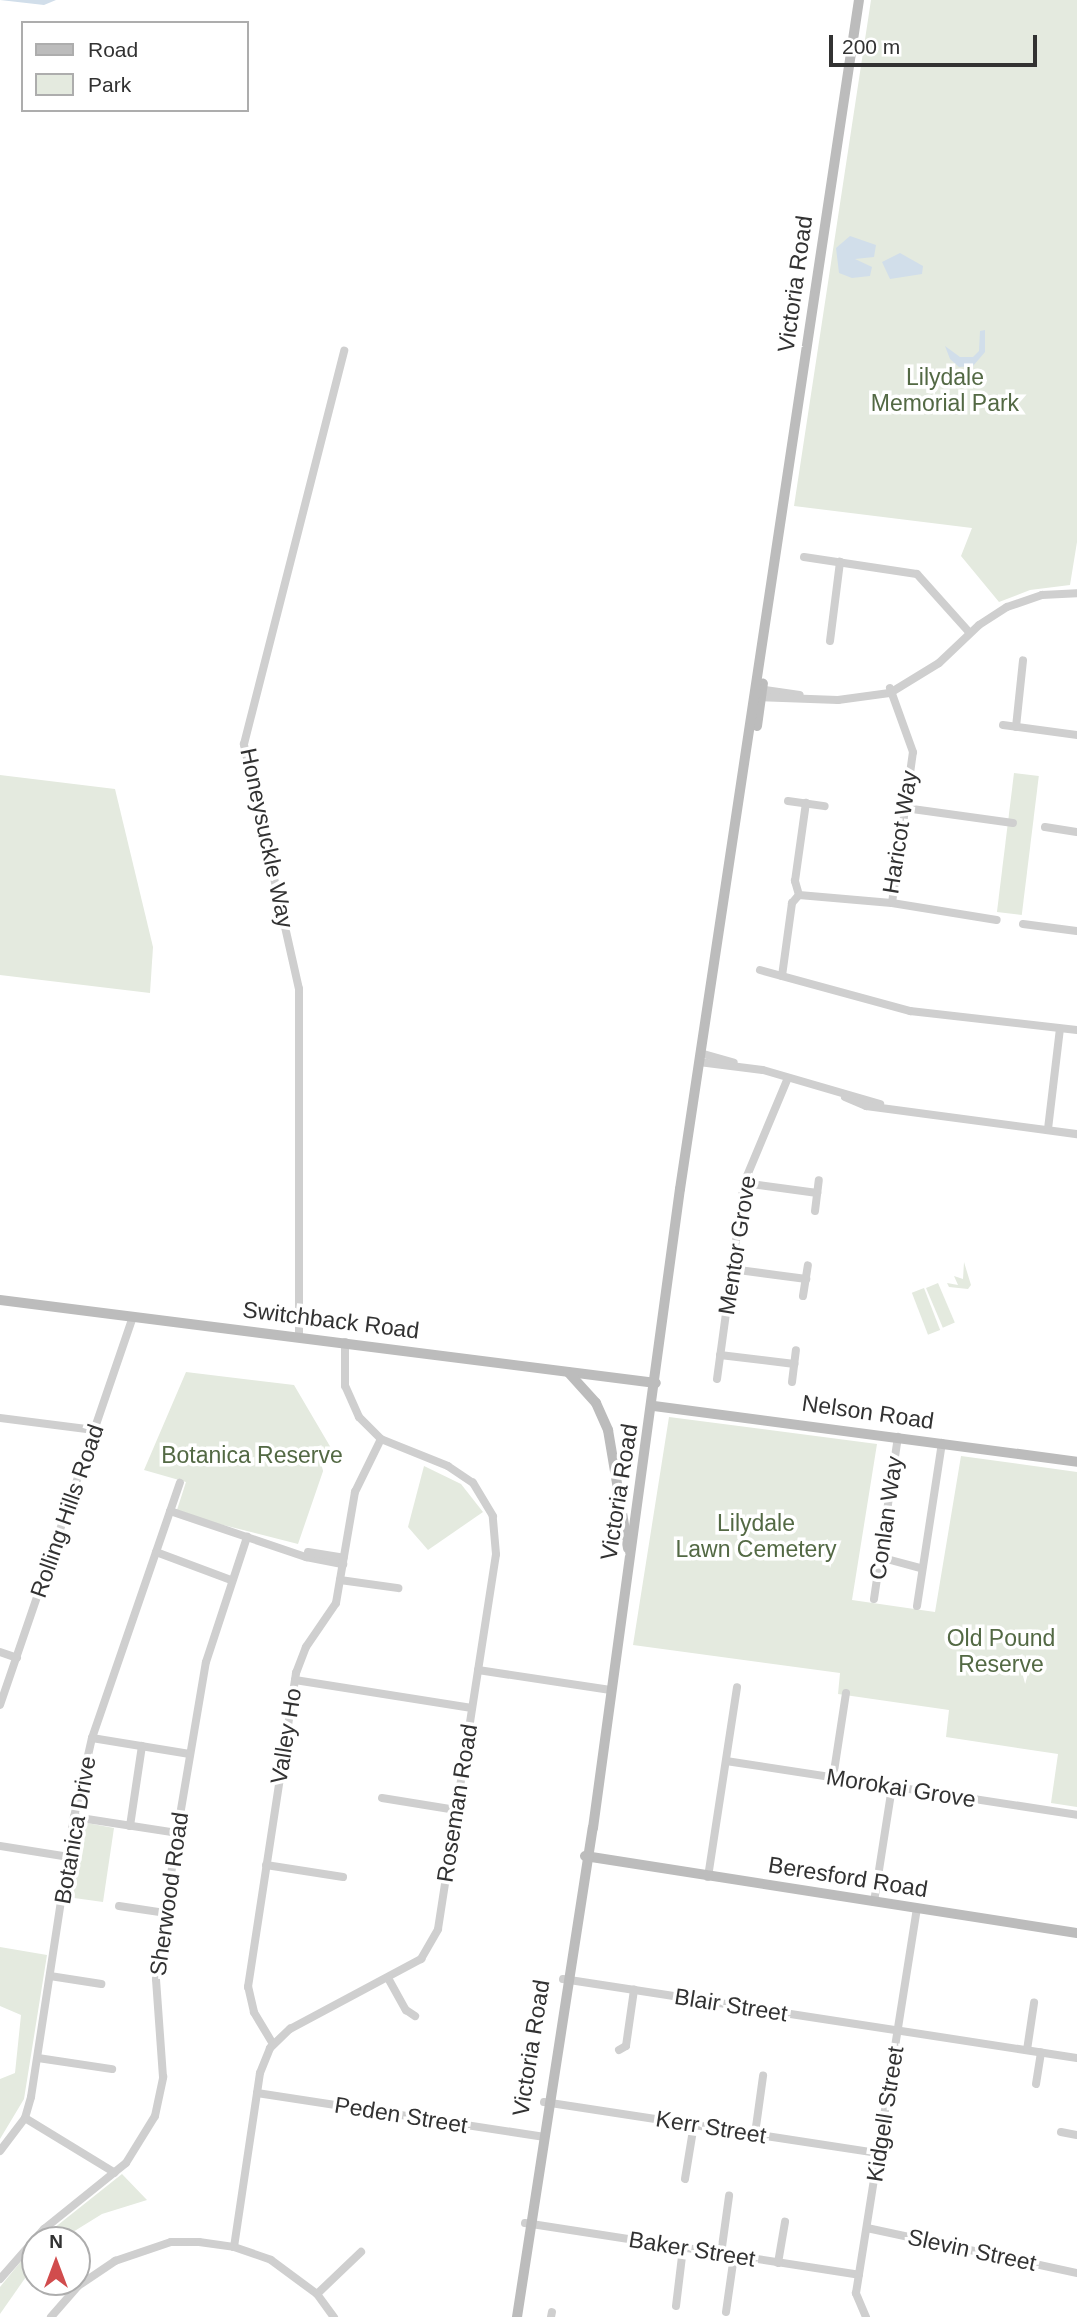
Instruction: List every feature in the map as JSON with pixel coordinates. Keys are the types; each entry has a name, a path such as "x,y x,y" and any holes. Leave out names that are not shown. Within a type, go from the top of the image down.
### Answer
{"main road":[{"name":"Victoria Road","path":"511,2317 542,2137 654,1406 729,873 758,693 772,574 859,0"},
{"name":"Switchback Road","path":"0,1300 656,1383"},
{"path":"568,1372 596,1404 608,1430 629,1561"},
{"name":"Nelson Road","path":"654,1406 1077,1462"},
{"name":"Beresford Road","path":"585,1859 1077,1933"},
{"name":"Victoria Road","path":"517,2317 528,2224"}],"street":[{"name":"Honeysuckle Way","path":"299,1337 299,989 244,744 344,351"},
{"path":"804,557 917,574 970,633"},
{"path":"830,641 840,562"},
{"path":"758,693 829,700 861,698 892,691 920,676 970,633 1018,602 1077,593"},
{"path":"821,625 832,626"},
{"path":"1016,727 1023,660"},
{"path":"1011,670 1023,670"},
{"name":"Haricot Way","path":"799,895 892,903 913,752 892,691"},
{"path":"1003,725 1077,735"},
{"path":"788,801 825,806"},
{"path":"782,976 792,903 799,895 795,881 806,803"},
{"path":"905,808 1013,823"},
{"path":"988,820 990,808"},
{"path":"1045,827 1075,831 1074,820"},
{"path":"892,903 998,920"},
{"path":"969,928 970,916"},
{"path":"1023,924 1077,931"},
{"path":"1047,938 1049,927"},
{"path":"760,970 898,1007 1039,1026 1060,1032 1077,1031"},
{"path":"1048,1126 1060,1032"},
{"path":"703,1058 788,1078 886,1107 1019,1127 1048,1126 1077,1133"},
{"name":"Mentor Grove","path":"716,1379 744,1183 788,1078"},
{"path":"815,1211 819,1181"},
{"path":"744,1183 817,1194"},
{"path":"803,1296 808,1265"},
{"path":"731,1269 806,1279"},
{"name":"Rolling Hills Road","path":"0,1705 133,1316"},
{"name":"Roseman Road","path":"273,2044 290,2029 421,1959 438,1929 496,1554 497,1534 489,1506 458,1472 381,1439 366,1426 349,1397 343,1368 345,1342"},
{"path":"792,1382 796,1350"},
{"path":"720,1354 794,1364"},
{"path":"0,1419 94,1430"},
{"name":"Conlan Way","path":"874,1599 883,1558 880,1549 898,1437"},
{"name":"Valley Ho","path":"273,2044 254,2012 248,1987 295,1680 303,1652 334,1611 357,1483 381,1439"},
{"path":"917,1606 942,1443"},
{"name":"Botanica Drive","path":"0,2151 25,2118 38,2058 74,1817 92,1738 180,1483"},
{"path":"170,1511 288,1550 344,1561"},
{"name":"Sherwood Road","path":"0,2279 44,2229 115,2173 147,2133 160,2096 163,2054 156,1985 177,1833 206,1662 247,1537"},
{"path":"156,1552 231,1580"},
{"path":"883,1558 921,1568"},
{"path":"340,1580 398,1588"},
{"path":"0,1652 17,1658"},
{"path":"478,1671 610,1690"},
{"path":"295,1680 472,1708"},
{"path":"708,1877 737,1687"},
{"path":"833,1778 846,1693"},
{"path":"92,1738 190,1754"},
{"path":"130,1826 142,1746"},
{"name":"Morokai Grove","path":"726,1761 1077,1815"},
{"path":"874,1902 892,1787"},
{"path":"382,1798 456,1810"},
{"path":"74,1817 177,1833"},
{"path":"0,1846 69,1857"},
{"path":"266,1865 343,1877"},
{"path":"119,1906 166,1913"},
{"name":"Kidgell Street","path":"866,2317 856,2293 917,1909"},
{"path":"50,1976 101,1984"},
{"path":"388,1978 415,2017"},
{"name":"Blair Street","path":"566,1980 1077,2058"},
{"path":"619,2050 626,2046 634,1990"},
{"path":"1027,2050 1034,2003"},
{"path":"234,2246 262,2064 273,2044"},
{"path":"1036,2084 1041,2052"},
{"path":"38,2058 113,2070"},
{"path":"755,2134 763,2076"},
{"name":"Peden Street","path":"257,2093 542,2137"},
{"name":"Kerr Street","path":"547,2102 878,2153"},
{"path":"25,2118 115,2173"},
{"path":"685,2179 694,2124"},
{"path":"1061,2132 1077,2135"},
{"path":"720,2254 729,2196"},
{"path":"778,2263 785,2222"},
{"name":"Baker Street","path":"528,2224 859,2275"},
{"name":"Slevin Street","path":"867,2228 1077,2273"},
{"path":"51,2317 93,2274 142,2249 171,2242 234,2246 271,2260 317,2294 334,2317"},
{"path":"676,2306 683,2248"},
{"path":"317,2294 361,2252"},
{"path":"726,2312 734,2256"}],"green space":[{"name":"Lilydale Memorial Park","path":"871,0 1077,0 1077,542 1070,585 1030,590 999,602 961,556 972,528 794,506"},
{"path":"1014,773 1039,776 1022,915 997,912"},
{"path":"0,775 115,789 153,947 150,993 0,975"},
{"path":"964,1262 971,1285 968,1289 949,1287 947,1283 958,1285 954,1276 963,1279"},
{"path":"938,1283 955,1323 943,1328 926,1288"},
{"path":"924,1288 940,1330 928,1335 912,1293"},
{"name":"Botanica Reserve","path":"186,1372 294,1385 331,1448 298,1544 176,1513 186,1482 144,1470"},
{"path":"669,1417 877,1444 852,1600 935,1612 961,1456 1077,1472 1077,1807 1051,1803 1058,1754 946,1737 949,1710 838,1694 840,1673 633,1645"},
{"path":"424,1466 461,1484 483,1512 428,1550 408,1527"},
{"path":"87,1823 114,1828 103,1902 67,1897 78,1829"},
{"path":"0,1947 47,1955 24,2099 0,2139 0,2079 15,2073 21,2015 0,2006"},
{"path":"122,2174 147,2200 102,2214 83,2226 57,2226"},
{"path":"21,2261 21,2284 0,2314 0,2287"}],"shaded area":[{"path":"0,0 56,0 44,5"},
{"path":"850,236 876,245 874,257 855,259 872,267 870,276 852,278 839,273 836,248"},
{"path":"900,253 923,266 922,274 890,279 882,262"},
{"path":"985,330 985,352 973,366 959,367 950,359 945,346 960,357 973,357 979,351 980,331"}],"park label":[{"name":"Lilydale Lawn Cemetery","path":"756,1536"},
{"name":"Old Pound Reserve","path":"1001,1651"}]}
